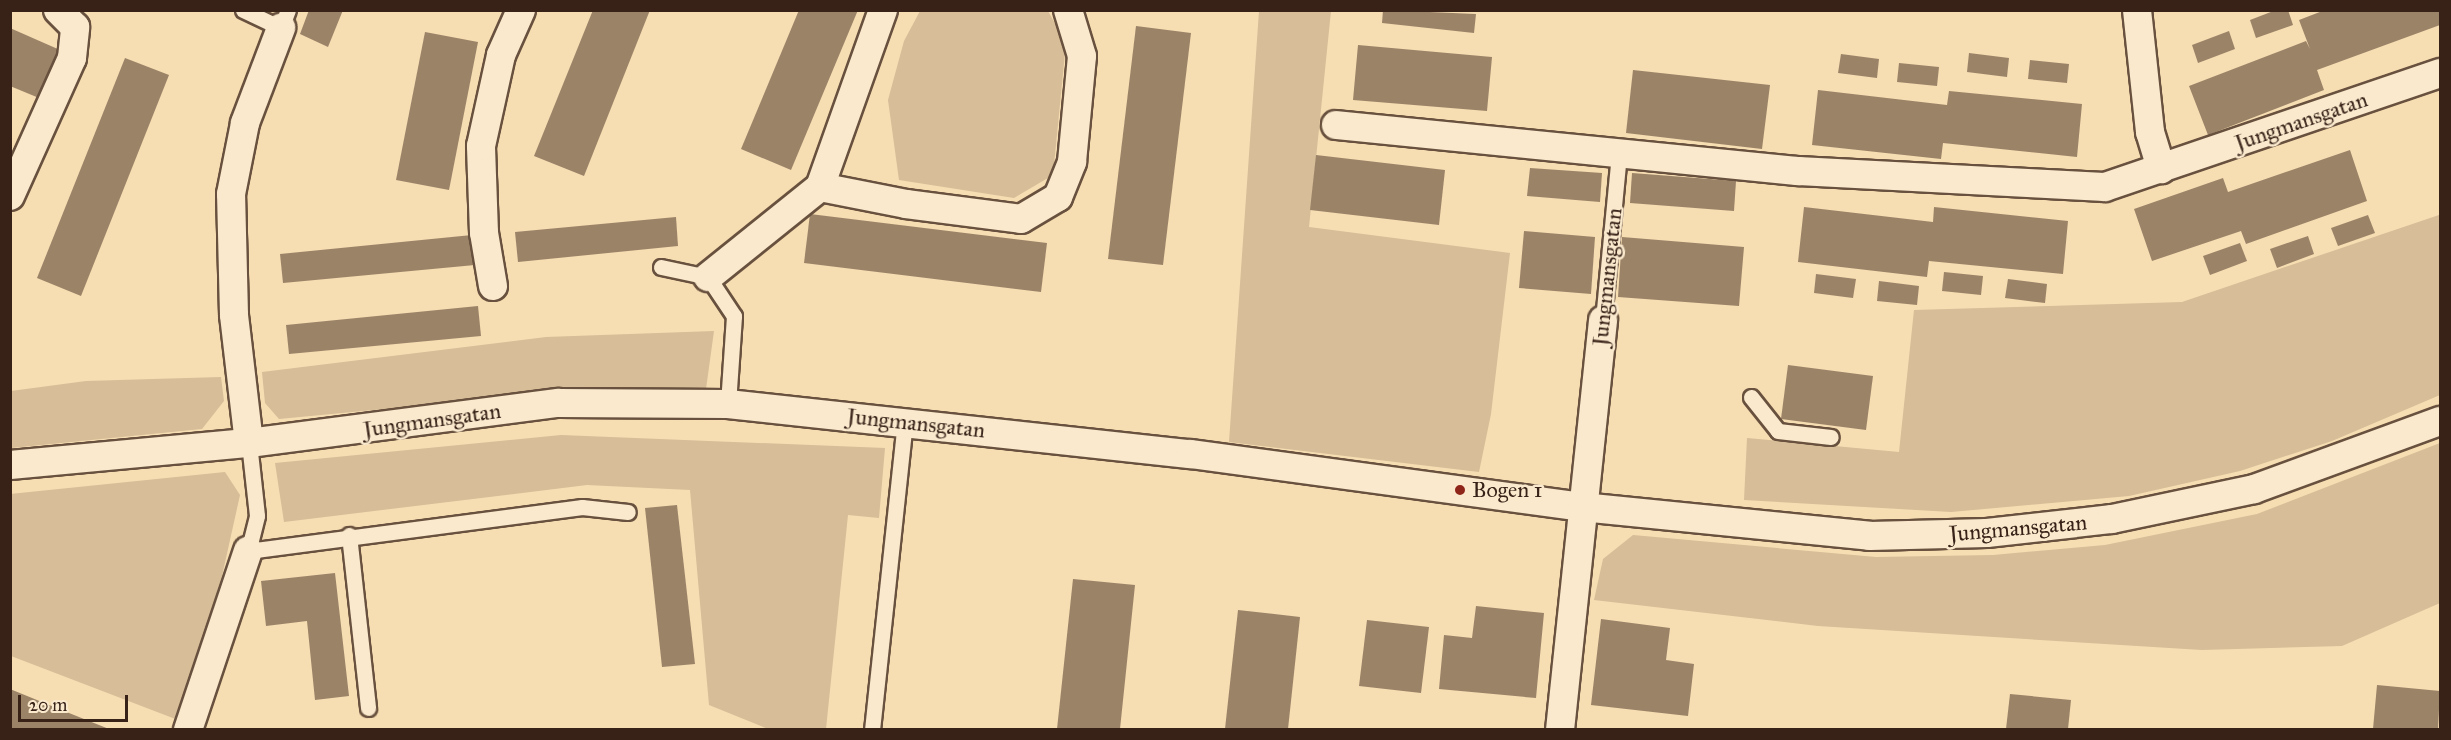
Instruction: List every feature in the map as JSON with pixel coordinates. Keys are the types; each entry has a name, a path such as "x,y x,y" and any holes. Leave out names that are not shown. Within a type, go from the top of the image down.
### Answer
{"street":[{"path":"10,196 72,58 75,27 58,10"},
{"path":"493,286 484,233 481,146 501,55 521,10"},
{"path":"708,277 820,186 884,10"},
{"path":"820,186 906,204 1021,219 1058,197 1072,162 1082,56 1068,10"},
{"path":"2136,10 2150,132 2161,169"},
{"path":"249,443 234,315 231,194 245,123 285,19"},
{"name":"Jungmansgatan","path":"1336,125 1798,171 2105,187 2440,73"},
{"name":"Jungmansgatan","path":"1560,729 1603,320"},
{"name":"Jungmansgatan","path":"10,465 249,443 559,403 728,404 1191,454 1582,507 1870,536 1987,533 2112,519 2254,489 2440,421"},
{"path":"188,729 248,550"}],"lane":[{"path":"243,10 285,19"},
{"name":"Jungmansgatan","path":"1603,320 1619,153"},
{"path":"661,267 708,277 734,316 728,404"},
{"path":"1751,397 1778,431 1830,437"},
{"path":"872,729 905,422"},
{"path":"249,443 257,516 248,550 582,507 628,512"},
{"path":"350,536 368,708"}],"shaded area":[{"path":"920,11 1048,11 1066,43 1053,175 1014,198 899,180 888,100 904,41"},
{"path":"1259,11 1331,11 1309,227 1510,253 1491,414 1479,472 1229,442"},
{"path":"2439,215 2440,395 2332,441 2240,471 2129,496 1951,512 1744,500 1747,438 1899,452 1914,310 2182,302"},
{"path":"714,331 706,389 562,392 279,419 265,403 262,372 546,337"},
{"path":"221,377 224,401 202,429 11,448 11,391 86,381"},
{"path":"561,435 885,448 879,518 848,515 826,729 768,729 709,705 690,490 587,485 284,522 275,463"},
{"path":"2440,443 2440,603 2342,646 2202,650 1818,626 1594,600 1603,559 1633,535 1876,557 1993,555 2105,545 2257,514"},
{"path":"225,472 240,495 222,576 178,720 11,656 10,494"}],"building":[{"path":"309,10 343,10 328,47 300,34"},
{"path":"593,10 650,10 584,176 534,156"},
{"path":"799,10 858,10 791,170 741,149"},
{"path":"1383,10 1476,14 1474,33 1382,23"},
{"path":"2276,10 2288,10 2293,25 2256,38 2250,20"},
{"path":"2325,10 2440,10 2440,25 2317,70 2324,90 2208,135 2189,86 2306,41 2310,49 2299,20"},
{"path":"1136,26 1191,33 1163,265 1108,259"},
{"path":"10,28 60,50 39,98 10,86"},
{"path":"2229,31 2235,49 2198,63 2192,45"},
{"path":"425,32 478,42 449,190 396,180"},
{"path":"1358,45 1492,57 1487,111 1353,100"},
{"path":"1969,53 2009,58 2007,77 1967,72"},
{"path":"1841,54 1879,59 1877,78 1838,73"},
{"path":"125,58 169,75 81,296 37,278"},
{"path":"2030,60 2069,64 2067,83 2028,79"},
{"path":"1899,63 1939,67 1937,86 1897,82"},
{"path":"1633,70 1770,85 1762,149 1626,133"},
{"path":"1818,90 1947,105 1949,91 2082,104 2077,157 1943,143 1941,159 1812,145"},
{"path":"2350,150 2367,201 2246,244 2241,231 2152,261 2134,209 2223,178 2228,192"},
{"path":"1316,155 1445,170 1439,225 1310,210"},
{"path":"1530,168 1602,173 1600,202 1527,196"},
{"path":"1632,173 1736,181 1734,211 1630,203"},
{"path":"1804,207 1933,222 1934,207 2068,221 2063,274 1929,261 1927,277 1798,262"},
{"path":"810,214 1047,243 1041,292 804,263"},
{"path":"2368,215 2375,233 2338,246 2331,228"},
{"path":"676,217 678,246 518,262 515,232"},
{"path":"1524,231 1595,237 1591,294 1519,288"},
{"path":"472,235 475,265 283,283 280,254"},
{"path":"2308,236 2314,254 2277,268 2270,249"},
{"path":"1622,237 1744,247 1739,306 1618,297"},
{"path":"2240,243 2247,261 2210,275 2203,256"},
{"path":"1944,272 1983,276 1981,295 1942,291"},
{"path":"1816,274 1856,279 1853,298 1814,293"},
{"path":"2008,279 2047,284 2045,303 2005,298"},
{"path":"1879,281 1919,286 1917,305 1877,301"},
{"path":"478,306 481,336 289,354 286,325"},
{"path":"1788,365 1873,376 1866,430 1781,419"},
{"path":"677,505 695,664 662,667 645,508"},
{"path":"335,573 349,696 315,700 307,621 266,626 261,581"},
{"path":"1073,579 1135,585 1120,729 1057,729"},
{"path":"1476,606 1544,613 1536,698 1439,689 1444,635 1472,638"},
{"path":"1238,610 1300,617 1288,729 1225,729"},
{"path":"1601,619 1670,628 1666,660 1694,664 1688,716 1591,705"},
{"path":"1367,620 1429,627 1421,693 1359,686"},
{"path":"2377,685 2440,691 2438,729 2373,729"},
{"path":"10,689 59,709 109,729 10,729"},
{"path":"2010,694 2071,700 2068,729 2006,729"}],"place":[{"name":"Bogen 1","path":"1460,490"}]}
